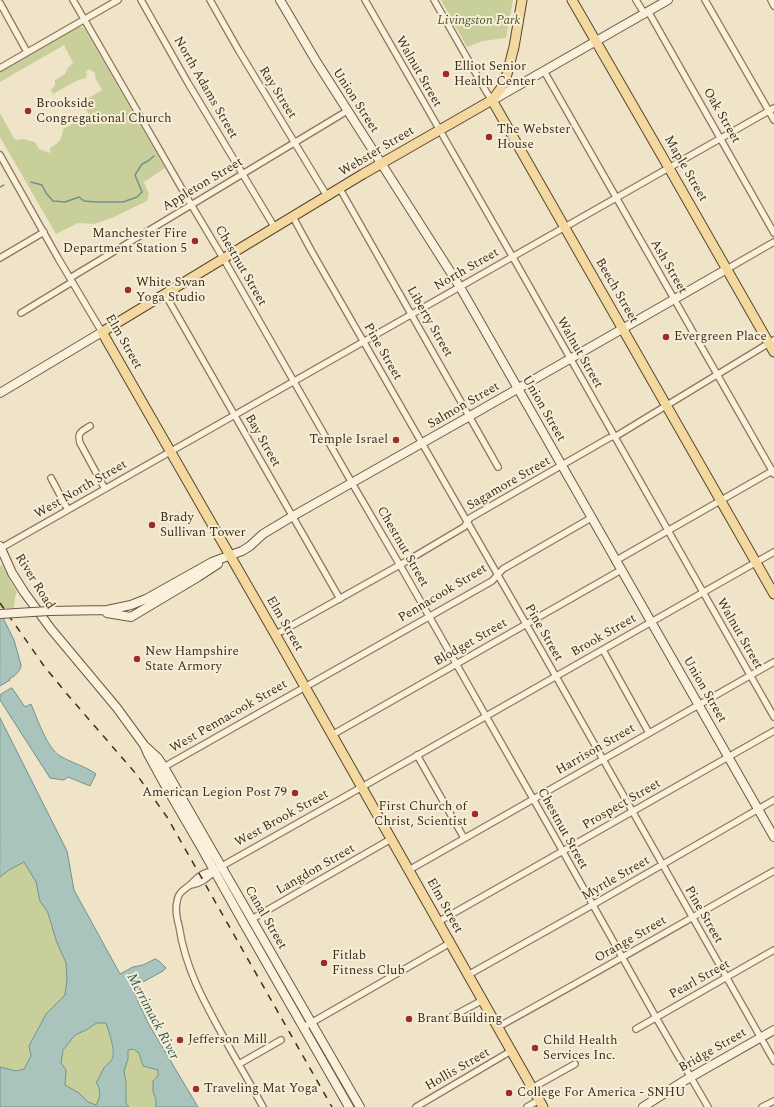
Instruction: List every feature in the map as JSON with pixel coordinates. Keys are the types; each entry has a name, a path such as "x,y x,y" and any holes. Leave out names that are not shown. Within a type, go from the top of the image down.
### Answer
{"main road":[{"path":"492,100 506,79 514,47 522,0"},
{"name":"Maple Street","path":"572,0 726,269 771,341 774,352"},
{"name":"Webster Street","path":"102,332 381,164 492,100"},
{"name":"Beech Street","path":"492,100 774,594"},
{"name":"Elm Street","path":"102,332 305,686 541,1104"}],"street":[{"name":"Chestnut Street","path":"73,0 400,565 655,1017 708,1107"},
{"path":"0,68 118,0"},
{"name":"North Adams Street","path":"141,0 188,83 276,228"},
{"name":"Ray Street","path":"210,0 239,51 328,196"},
{"name":"Union Street","path":"280,0 347,111 460,287 620,570 774,837"},
{"name":"Walnut Street","path":"365,0 774,717"},
{"name":"Beech Street","path":"434,0 492,100"},
{"name":"Oak Street","path":"636,0 646,12 721,139 774,233"},
{"name":"Webster Street","path":"492,100 668,0"},
{"path":"705,0 771,110 774,120"},
{"path":"771,0 774,6"},
{"path":"0,3 28,52"},
{"name":"Ash Street","path":"544,71 773,472"},
{"path":"506,79 514,88"},
{"name":"North Street","path":"171,451 771,110"},
{"name":"Appleton Street","path":"22,313 71,280 191,205 347,111"},
{"name":"Elm Street","path":"1,159 102,332"},
{"name":"Liberty Street","path":"340,189 498,467"},
{"name":"Pine Street","path":"293,217 774,1061"},
{"path":"0,258 44,232"},
{"name":"Salmon Street","path":"0,614 115,609 139,602 212,562 246,549 263,534 293,516 774,242"},
{"name":"Bay Street","path":"165,294 340,599"},
{"path":"0,393 102,332"},
{"name":"Sagamore Street","path":"275,634 400,565 464,527 470,518 618,435 771,341"},
{"path":"90,426 78,435 80,443 105,489"},
{"name":"West North Street","path":"0,547 171,451"},
{"path":"615,561 773,472"},
{"path":"51,478 68,510"},
{"name":"Pennacook Street","path":"305,686 492,581 503,568 591,518"},
{"name":"River Road","path":"0,547 17,583 51,629"},
{"name":"Brook Street","path":"362,787 774,552"},
{"name":"Blodget Street","path":"332,735 620,570"},
{"name":"Canal Street","path":"51,629 117,708 144,745 158,758 164,767 360,1107"},
{"path":"603,650 650,733"},
{"name":"Harrison Street","path":"409,870 774,662"},
{"name":"West Pennacook Street","path":"164,767 305,686"},
{"name":"Prospect Street","path":"438,922 774,731"},
{"name":"Canal Street","path":"144,745 349,1107"},
{"path":"417,756 464,838"},
{"name":"West Brook Street","path":"239,1064 203,999 188,966 183,951 178,920 177,902 180,893 191,885 198,884 222,866 362,787"},
{"name":"Myrtle Street","path":"468,975 774,800"},
{"name":"Langdon Street","path":"252,919 391,839"},
{"name":"Orange Street","path":"498,1027 774,870"},
{"path":"304,1027 450,944"},
{"name":"Pearl Street","path":"636,1028 774,950"},
{"path":"452,1017 482,1000"},
{"name":"Bridge Street","path":"643,1107 690,1077 774,1030"},
{"path":"263,1107 239,1064 281,1040"},
{"name":"Hollis Street","path":"416,1107 511,1051"},
{"path":"532,1088 575,1064"},
{"path":"762,1107 774,1100"},
{"path":"527,1107 541,1104"}],"green space":[{"name":"Livingston Park","path":"441,0 513,0 506,38 483,41 467,47"},
{"path":"80,26 84,28 165,168 144,182 149,194 147,201 114,217 94,224 78,223 56,234 0,137 0,113 15,140 23,139 35,142 39,149 50,153 50,148 61,138 63,129 89,115 82,102 102,90 95,77 95,73 89,69 86,72 86,78 78,80 53,94 51,90 55,85 55,80 65,74 73,63 64,45 0,82 0,72"},
{"path":"2,565 17,592 14,608 0,608 0,566"},
{"path":"24,862 36,882 40,901 48,913 56,940 66,963 67,979 65,995 46,1014 29,1046 31,1056 24,1069 16,1071 0,1067 0,877"},
{"path":"97,1023 106,1023 111,1037 113,1056 111,1061 105,1065 98,1080 100,1090 99,1099 96,1105 88,1102 79,1093 65,1085 66,1070 61,1063 63,1050 75,1035"},
{"path":"133,1049 139,1053 143,1066 158,1070 158,1076 153,1091 156,1100 156,1107 129,1107 126,1103 126,1082 124,1071 128,1059 128,1050"}],"water":[{"path":"0,612 14,640 21,665 17,674 0,686"},
{"path":"12,688 25,707 31,704 47,740 55,752 96,774 90,786 68,777 64,780 50,778 0,700 0,695"},
{"path":"0,718 67,851 74,890 120,974 133,967 143,965 155,959 166,968 132,988 148,1023 198,1107 156,1107 153,1081 158,1076 158,1070 143,1066 139,1053 133,1049 128,1050 128,1059 124,1071 126,1082 126,1103 129,1107 0,1107 0,1067 16,1071 24,1069 31,1056 29,1046 46,1014 65,995 67,979 66,963 56,940 48,913 40,901 36,882 24,862 0,877","holes":["97,1023 106,1023 112,1043 113,1058 106,1065 96,1082 100,1093 96,1105 88,1102 79,1093 65,1085 66,1070 61,1063 63,1050 75,1035"]}],"waterway":[{"path":"31,182 42,185 46,193 53,201 65,202 79,197 84,201 123,202 137,197 142,192 135,175 142,164 154,156"},
{"path":"0,187 4,185"}],"railway":[{"path":"0,603 44,666 137,775 167,817 332,1107"}],"place":[{"name":"Elliot Senior Health Center","path":"446,74"},
{"name":"Brookside Congregational Church","path":"28,111"},
{"name":"The Webster House","path":"489,137"},
{"name":"Manchester Fire Department Station 5","path":"195,241"},
{"name":"White Swan Yoga Studio","path":"128,290"},
{"name":"Evergreen Place","path":"666,337"},
{"name":"Temple Israel","path":"396,440"},
{"name":"Brady Sullivan Tower","path":"152,525"},
{"name":"New Hampshire State Armory","path":"137,659"},
{"name":"American Legion Post 79","path":"295,793"},
{"name":"First Church of Christ, Scientist","path":"475,814"},
{"name":"Fitlab Fitness Club","path":"324,963"},
{"name":"Brant Building","path":"409,1019"},
{"name":"Jefferson Mill","path":"180,1040"},
{"name":"Child Health Services Inc.","path":"535,1048"},
{"name":"Traveling Mat Yoga","path":"196,1089"},
{"name":"College For America - SNHU","path":"509,1093"}],"water label":[{"name":"Merrimack River","path":"152,1017"}]}
